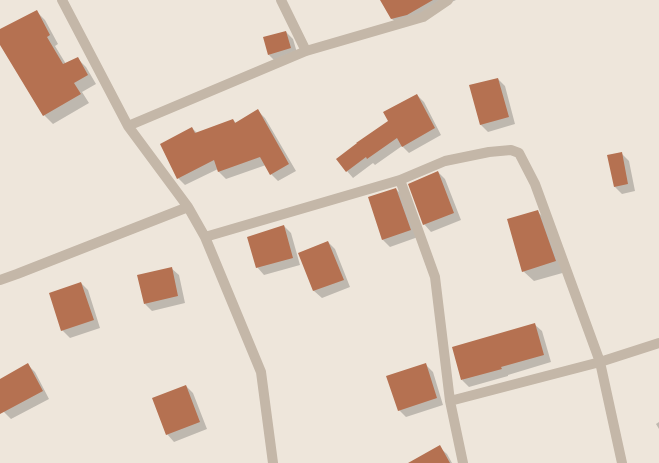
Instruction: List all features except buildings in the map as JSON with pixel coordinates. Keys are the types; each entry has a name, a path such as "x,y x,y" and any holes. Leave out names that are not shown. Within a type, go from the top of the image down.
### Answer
{"street":[{"path":"62,0 128,126 188,207 205,237 261,372 273,463"},
{"path":"281,0 306,51"},
{"path":"128,126 306,51 424,17 448,0"},
{"path":"205,237 400,180 445,161 489,152 511,150 519,153 535,184 600,362 622,463"},
{"path":"400,180 436,277 450,401 463,463"},
{"path":"0,280 188,207"},
{"path":"450,401 600,362 659,343"}]}
